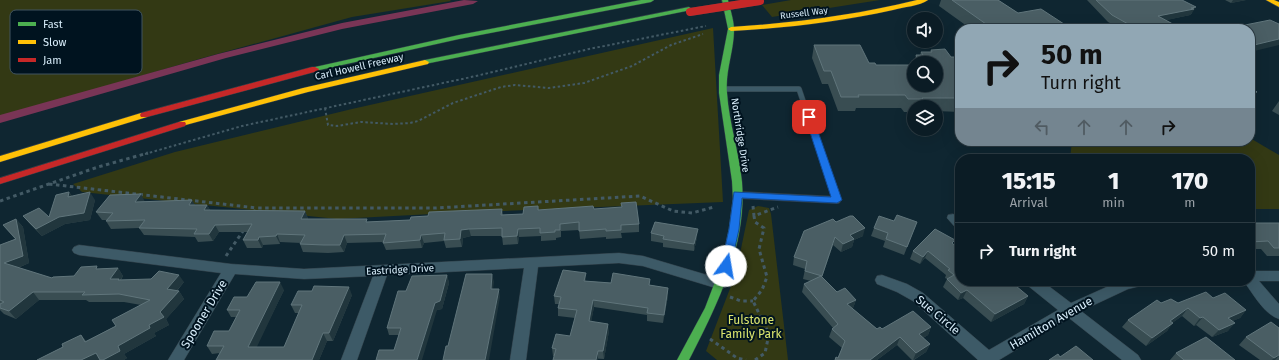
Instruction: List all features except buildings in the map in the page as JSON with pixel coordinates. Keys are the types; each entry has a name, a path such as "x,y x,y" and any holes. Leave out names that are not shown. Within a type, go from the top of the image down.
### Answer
{"main road":[{"name":"Carl Howell Freeway","path":"0,159 158,110 326,66 427,44 651,0"},
{"name":"Northridge Drive","path":"683,360 710,308 726,266 734,229 737,195 723,89 723,75 731,29 725,0"},
{"path":"689,10 731,0"},
{"name":"Russell Way","path":"731,29 782,26 872,14 925,0"},
{"path":"1269,0 1279,4"},
{"path":"689,10 764,1"},
{"name":"Carl Howell Freeway","path":"0,181 173,126 325,85 419,63 660,14 689,10"}],"street":[{"name":"Eastridge Drive","path":"79,250 229,262 304,274 619,258 644,261 719,284"},
{"name":"Spooner Drive","path":"176,360 229,262"},
{"path":"518,360 532,263"},
{"path":"349,360 382,270"},
{"path":"1255,276 1279,276"},
{"name":"Sue Circle","path":"882,280 902,288 918,297 987,360"},
{"path":"1039,286 1133,360"},
{"name":"Hamilton Avenue","path":"987,360 1070,310 1120,286"},
{"path":"1255,286 1263,297 1279,313"}],"lane":[{"path":"723,89 799,89 837,200 737,195"}],"path":[{"path":"0,201 47,184 242,126 476,76 590,49 683,32 708,25"},
{"path":"325,108 328,125 337,126 361,122 393,124 410,123 418,121 453,103 500,87 515,85 549,88 584,83 632,66 671,45 703,34"},
{"path":"47,184 257,208 436,208 640,196 673,211 692,212 714,207"},
{"path":"752,206 755,222 764,228 759,248 761,259 766,269 767,281 764,290 753,301 769,334 765,353 755,360"},
{"path":"754,216 780,206"},
{"path":"253,214 257,208"},
{"path":"229,262 246,226"},
{"path":"698,330 737,358 746,360"}],"green space":[{"path":"0,0 451,1 352,17 199,59 0,117"},
{"path":"791,0 880,0 772,17 762,5"},
{"path":"713,28 723,202 337,219 82,192 73,184 175,152 352,109"},
{"path":"1255,141 1279,155 1279,209 1255,209 1255,154 1071,154 1071,146 1255,146"},
{"name":"Fulstone Family Park","path":"758,206 769,208 771,214 788,360 717,360 706,351 736,273 749,210"}],"waterway":[{"path":"0,119 222,56 342,26 473,1"}],"traffic: fast":[{"path":"315,69 459,37 651,0"},
{"path":"683,360 710,308 726,266 734,229 738,199 737,181 723,93 723,75 731,29 725,0"},
{"path":"425,62 689,9"}],"traffic: slow":[{"path":"731,29 780,26 829,20 925,0"},
{"path":"1269,0 1279,5"},
{"path":"182,124 306,90 425,62"},
{"path":"0,159 144,115"}],"traffic: jam":[{"path":"690,12 760,1"},
{"path":"144,115 315,69"},
{"path":"0,181 182,124"}],"route":[{"path":"726,266 734,229 738,199 737,195 837,200 809,117"}]}
